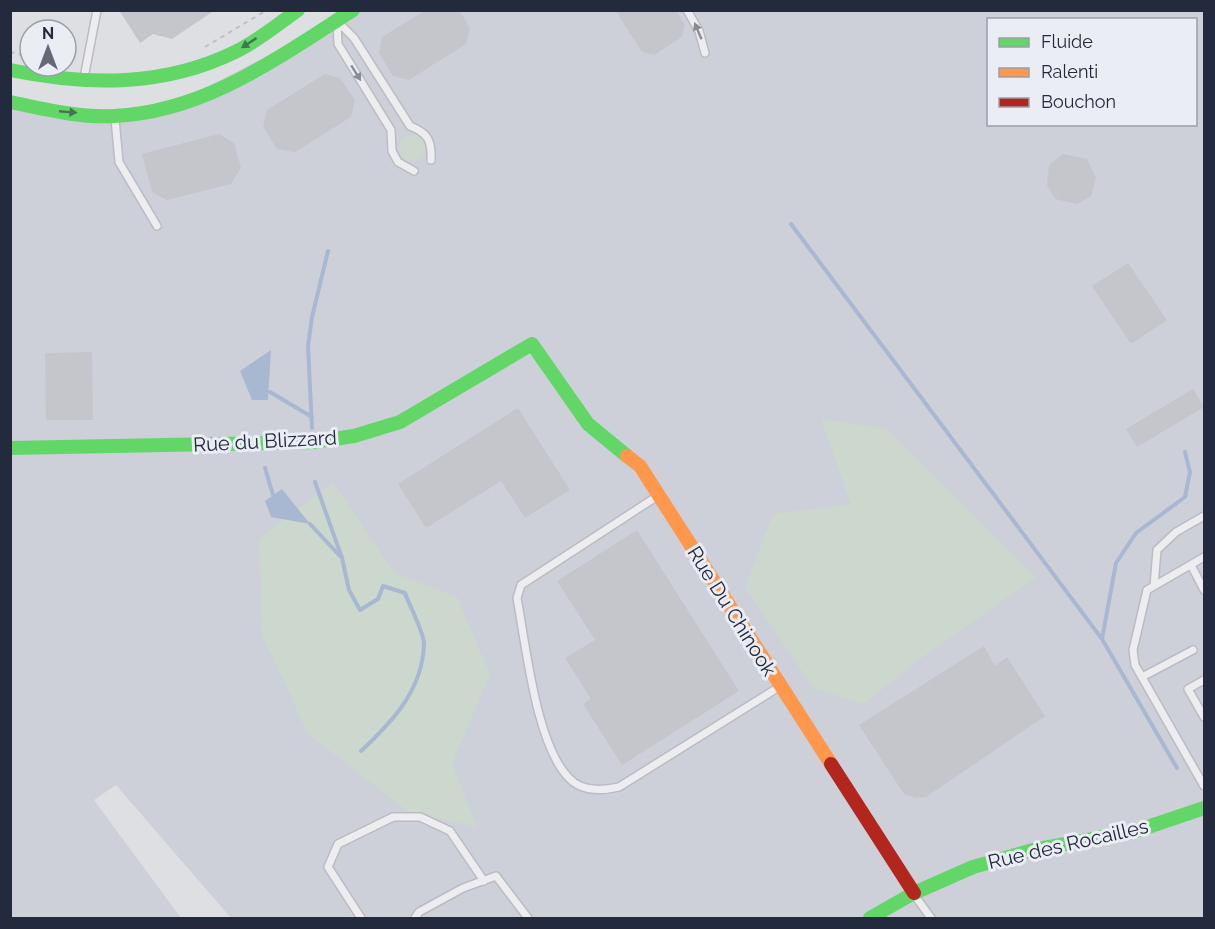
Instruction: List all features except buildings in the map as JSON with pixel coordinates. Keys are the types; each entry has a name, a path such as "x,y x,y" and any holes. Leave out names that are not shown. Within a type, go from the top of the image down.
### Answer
{"street":[{"path":"10,70 51,80 83,84 121,84 175,76 237,51 298,10"},
{"path":"10,102 57,111 114,117 166,109 206,96 251,73 333,15 352,10"},
{"name":"Rue du Blizzard","path":"10,448 313,442 354,436 400,422 532,344"},
{"name":"Rue Du Chinook","path":"532,344 588,424 640,466 914,893"},
{"name":"Rue des Rocailles","path":"870,918 886,915 914,893 973,867 1033,850 1136,831 1204,808"}],"lane":[{"path":"83,84 97,10"},
{"path":"687,10 699,31 705,53"},
{"path":"333,15 354,38 410,126 424,132 432,145 431,160"},
{"path":"333,15 338,44 391,130 392,151 398,162 414,171"},
{"path":"114,117 119,162 157,226"},
{"path":"658,495 521,585 517,598 519,609 541,721 553,756 569,779 588,789 605,790 619,787 780,686"},
{"path":"1154,586 1157,550 1176,532 1204,516"},
{"path":"1204,557 1148,590 1133,650 1135,665 1204,786"},
{"path":"1191,565 1204,590"},
{"path":"1142,677 1193,650"},
{"path":"1204,680 1188,689 1204,717"},
{"path":"361,918 328,867 338,844 393,817 420,817 450,831 484,881"},
{"path":"415,918 419,912 463,888 496,876 528,918"},
{"path":"914,893 931,918"}],"path":[{"path":"197,51 267,10"}],"shaded area":[{"path":"352,11 1204,11 1204,918 231,918 116,785 94,800 181,918 11,918 11,102 57,111 166,109"},
{"path":"412,135 421,139 425,148 421,157 412,161 403,157 399,148 403,139"},
{"path":"821,419 887,429 1036,577 913,664 864,704 814,689 745,587 773,514 851,504"},
{"path":"333,482 394,573 457,597 490,674 452,764 477,827 409,812 308,734 262,634 259,539"}],"water":[{"path":"271,350 268,400 252,400 240,371"},
{"path":"282,489 310,524 271,517 265,501"}],"waterway":[{"path":"791,224 1102,639 1177,768"},
{"path":"312,428 308,346 312,317 328,251"},
{"path":"270,392 312,417"},
{"path":"1102,639 1116,563 1136,533 1185,497 1190,472 1185,452"},
{"path":"265,468 273,495"},
{"path":"315,482 342,558 349,590 360,610 378,599 383,586 405,593 424,640 422,662 411,691 394,717 361,751"},
{"path":"310,524 340,556"}],"traffic: fast":[{"path":"10,70 97,81 154,77 210,63 237,51 298,10"},
{"path":"10,102 88,116 147,112 179,104 240,79 353,10"},
{"path":"10,448 313,442 354,436 400,422 532,344 588,424 627,456"},
{"path":"870,918 914,893 973,867 1033,850 1136,831 1204,808"}],"traffic: slow":[{"path":"627,456 640,466 831,764"}],"traffic: jam":[{"path":"831,764 914,893"}]}
